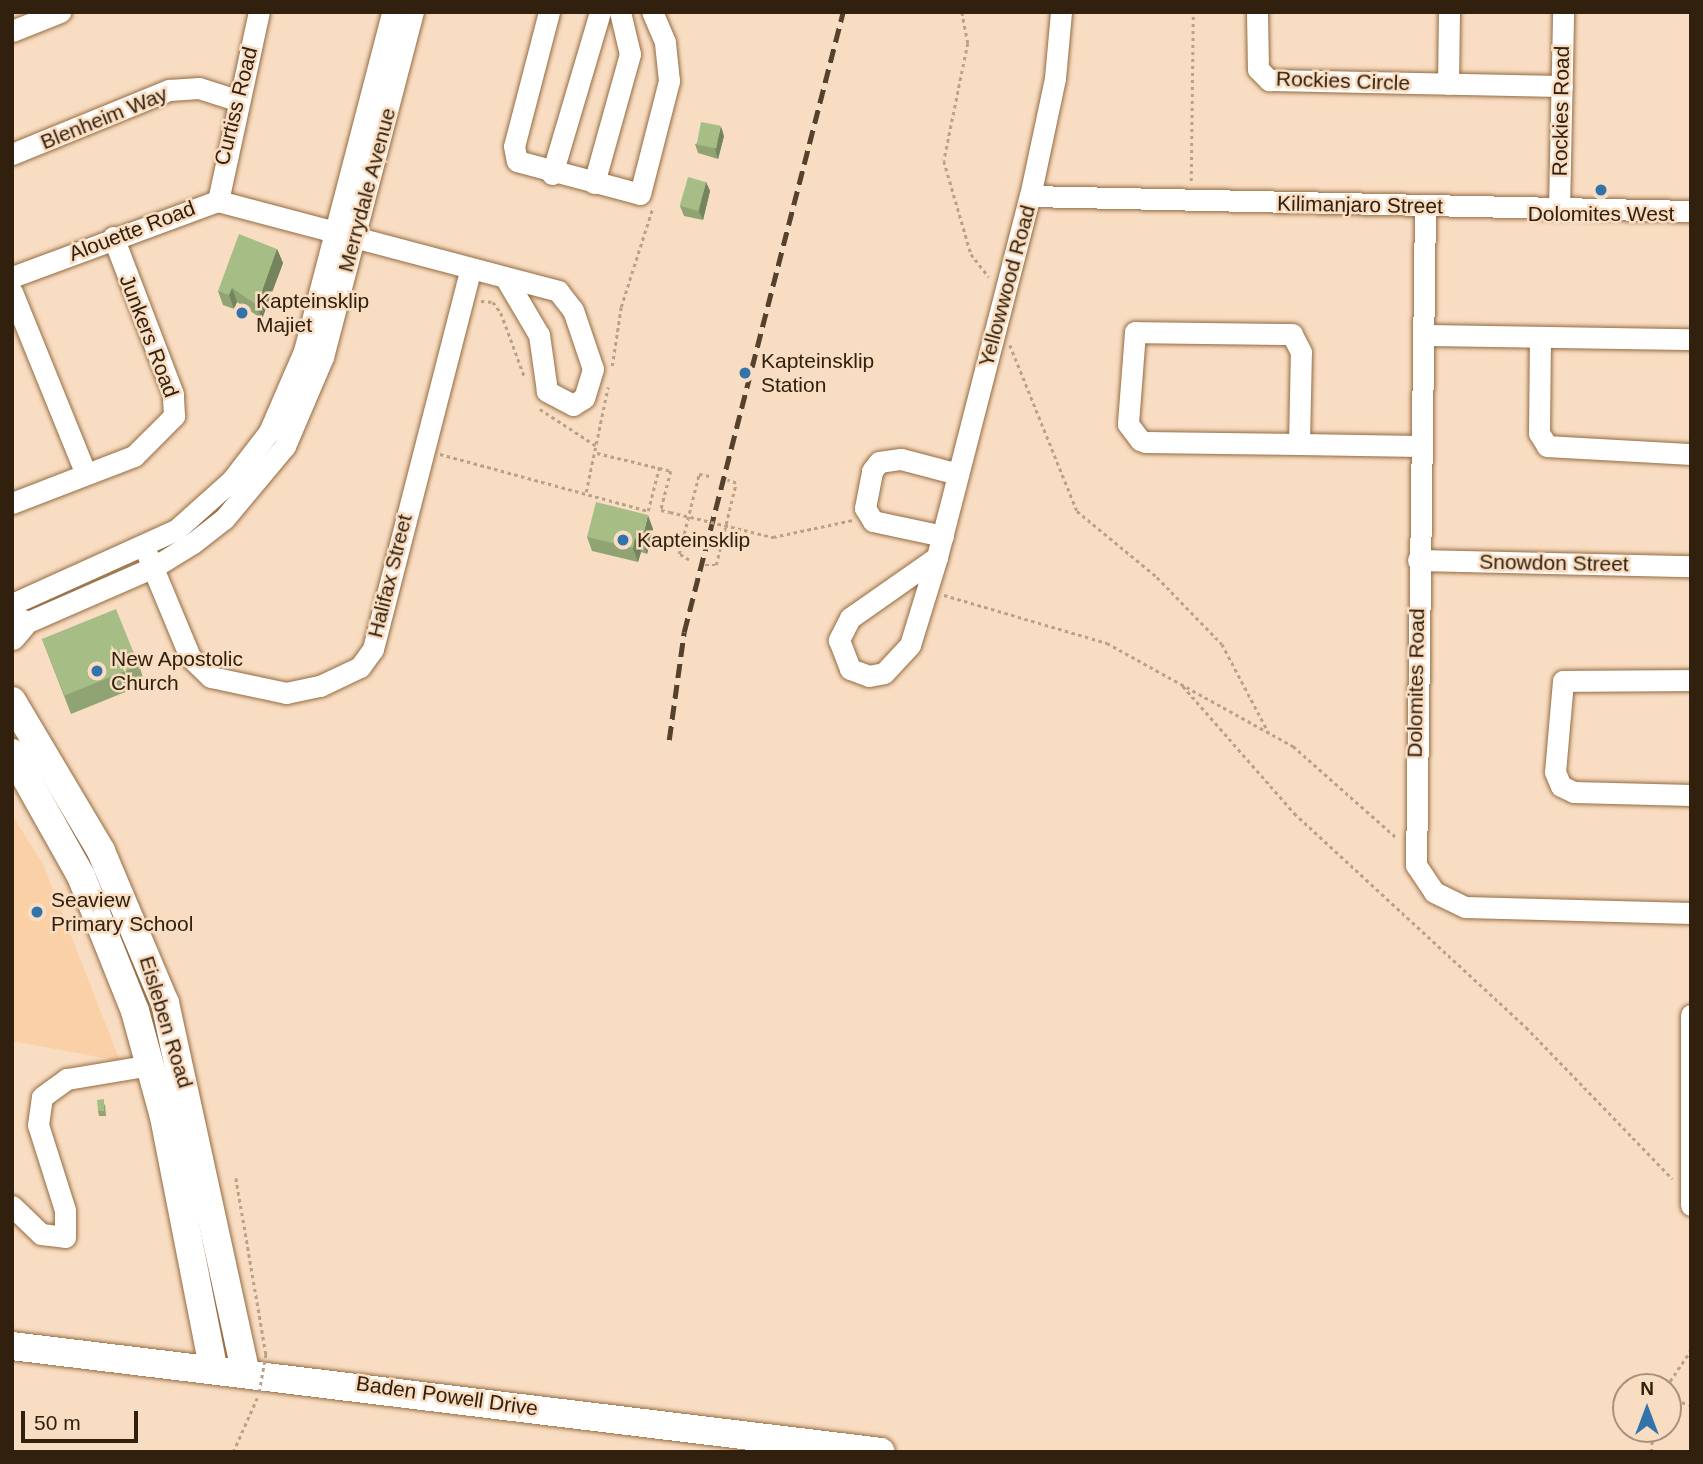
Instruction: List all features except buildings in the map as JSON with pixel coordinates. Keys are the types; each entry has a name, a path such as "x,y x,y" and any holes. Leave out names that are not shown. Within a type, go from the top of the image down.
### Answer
{"main road":[{"name":"Eisleben Road","path":"12,701 88,825 164,1003 256,1372"},
{"name":"Eisleben Road","path":"12,753 90,898 151,1065 213,1366"},
{"name":"Baden Powell Drive","path":"12,1346 213,1366 881,1452"}],"street":[{"path":"12,31 60,12"},
{"name":"Curtiss Road","path":"218,201 237,100 259,12"},
{"name":"Merrydale Avenue","path":"15,623 154,567 224,519 285,446 323,357 344,235 392,12"},
{"name":"Merrydale Avenue","path":"15,623 195,515 269,432 304,351 344,235 414,12"},
{"path":"549,12 514,155 526,166 647,199 669,82 665,42 652,12"},
{"path":"552,174 600,12"},
{"path":"594,183 630,54 620,12"},
{"name":"Yellowwood Road","path":"937,557 850,618 839,640 850,668 876,676 903,660 937,557 1030,196 1055,78 1061,12"},
{"name":"Rockies Circle","path":"1257,12 1258,69 1269,80 1562,86"},
{"path":"1448,84 1449,12"},
{"name":"Rockies Road","path":"1559,209 1563,12"},
{"name":"Blenheim Way","path":"12,154 169,90 199,89 237,100"},
{"name":"Kilimanjaro Street","path":"1030,196 1691,211"},
{"name":"Alouette Road","path":"12,277 113,237 218,201 344,235"},
{"name":"Dolomites Road","path":"1425,206 1413,838 1427,884 1465,907 1691,913"},
{"path":"344,235 470,270 550,287 569,300 593,369 591,390 573,405 547,391 539,335 506,279"},
{"name":"Junkers Road","path":"12,503 148,448 170,425 176,407 113,237"},
{"name":"Halifax Street","path":"143,548 154,567 190,657 211,677 286,693 320,686 360,667 373,649 470,270"},
{"path":"12,292 86,474"},
{"path":"1299,444 1301,352 1292,334 1135,332 1128,425 1136,438 1299,444 1420,446"},
{"path":"1423,335 1691,339"},
{"path":"1540,337 1539,433 1547,446 1691,454"},
{"path":"943,536 882,524 869,515 872,471 879,462 901,459 958,474"},
{"name":"Snowdon Street","path":"1418,560 1691,566"},
{"path":"1691,680 1563,681 1555,772 1561,786 1574,792 1691,795"},
{"path":"1689,1197 1691,1015"},
{"path":"12,1206 41,1234 65,1237 65,1210 38,1125 42,1097 67,1079 151,1065"}],"path":[{"path":"962,12 968,43 944,161 971,254 989,277"},
{"path":"1191,184 1193,12"},
{"path":"586,492 598,447 621,307 647,199"},
{"path":"475,312 482,301 493,302 501,313 530,389"},
{"path":"1010,344 1077,512 1157,577 1222,644 1269,733"},
{"path":"534,401 557,425 598,447"},
{"path":"442,442 439,454 648,511 659,468"},
{"path":"596,453 671,471 661,510 773,537 869,515"},
{"path":"689,560 679,554 699,474 710,476"},
{"path":"705,565 716,565 736,483 727,480"},
{"path":"944,595 1107,643 1293,747 1396,838 1413,838"},
{"path":"1183,686 1294,813 1526,1027 1689,1197"},
{"path":"233,1452 256,1372 236,1178"},
{"path":"1675,1373 1691,1350"}],"shaded area":[{"name":"Seaview Primary School","path":"12,815 43,864 120,1061 12,1041"}],"railway":[{"path":"669,740 684,632 843,12"}],"place":[{"name":"Dolomites West","path":"1601,190"},
{"name":"Kapteinsklip Majiet","path":"242,313"},
{"name":"Kapteinsklip Station","path":"745,373"},
{"name":"Kapteinsklip","path":"623,540"},
{"name":"New Apostolic Church","path":"97,671"},
{"name":"Seaview Primary School","path":"37,912"}]}
